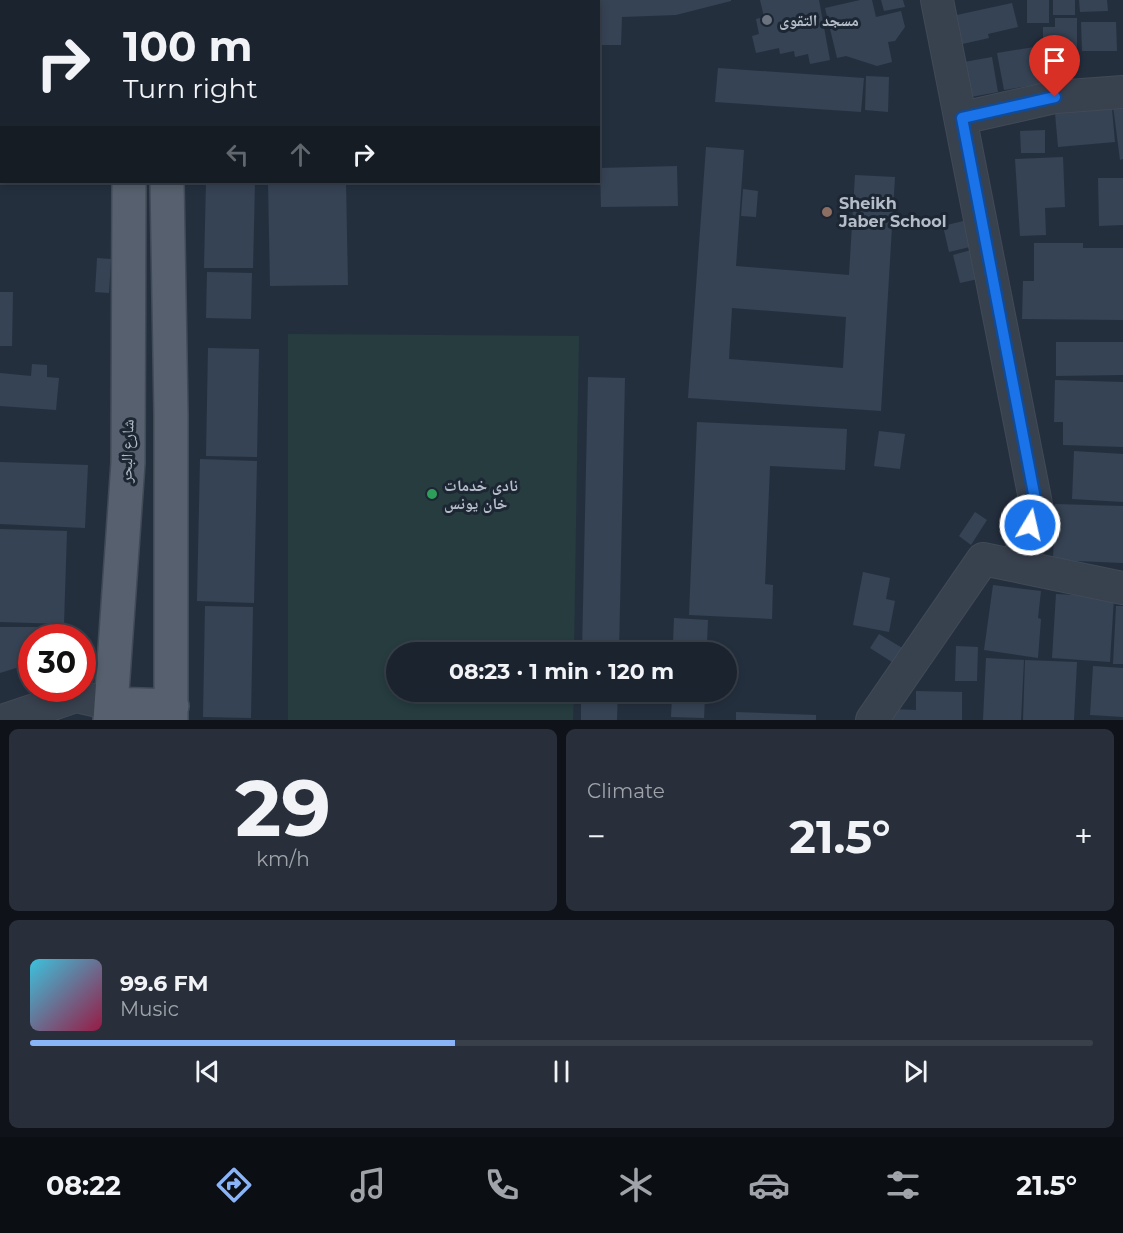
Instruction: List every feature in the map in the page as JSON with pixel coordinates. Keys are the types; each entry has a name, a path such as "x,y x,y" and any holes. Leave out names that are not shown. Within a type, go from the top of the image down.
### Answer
{"main road":[{"name":"شارع البحر","path":"110,712 128,463 129,183"},
{"path":"110,712 172,713 171,414 167,183"}],"street":[{"path":"937,0 1036,504 1017,566"},
{"path":"962,118 1055,97 1123,92"},
{"path":"879,715 983,559 1123,588"},
{"path":"4,720 76,696 110,712"}],"green space":[{"name":"نادى خدمات خان يونس","path":"288,334 579,336 574,642 386,642 386,702 574,702 573,720 288,720"}],"building":[{"path":"600,0 731,0 676,15 622,17 621,45 600,45"},
{"path":"760,0 819,0 830,60 810,64 808,54 795,57 794,51 780,54 779,48 756,53 752,36 759,34 756,19 764,17"},
{"path":"860,0 872,0 876,17 901,11 905,27 895,41 888,42 892,62 877,66 846,56 837,58 825,8"},
{"path":"881,0 903,0 905,7 884,11"},
{"path":"1027,0 1049,0 1049,23 1027,23"},
{"path":"1053,0 1075,0 1075,15 1053,15"},
{"path":"1079,0 1107,0 1108,11 1080,12"},
{"path":"1012,3 1018,27 988,34 989,38 958,45 952,16"},
{"path":"1055,18 1077,18 1077,49 1043,50 1043,27 1055,27"},
{"path":"1081,22 1116,22 1117,51 1082,51"},
{"path":"1034,47 1041,84 1004,90 997,53"},
{"path":"1059,52 1075,52 1076,74 1060,75"},
{"path":"992,57 998,92 971,97 964,62"},
{"path":"718,68 864,78 861,112 715,102"},
{"path":"866,76 889,77 888,112 865,110"},
{"path":"1123,104 1123,159 1120,160 1113,106"},
{"path":"1112,109 1115,142 1058,147 1055,113"},
{"path":"1045,130 1045,153 1021,153 1020,131"},
{"path":"706,147 744,150 736,266 849,275 855,175 895,177 881,411 688,398","holes":["732,308 846,317 843,368 729,359"]},
{"path":"1063,157 1065,207 1045,208 1046,235 1020,236 1015,159"},
{"path":"677,166 678,206 601,207 600,168"},
{"path":"1098,178 1123,178 1123,225 1099,226"},
{"path":"206,183 255,183 253,268 204,268"},
{"path":"268,183 346,183 348,285 270,286"},
{"path":"743,189 758,191 756,217 741,216"},
{"path":"967,220 974,246 949,252 943,226"},
{"path":"1034,243 1083,243 1083,248 1123,248 1123,320 1022,319 1023,281 1034,281"},
{"path":"971,250 978,279 960,283 953,255"},
{"path":"97,258 111,259 109,293 95,292"},
{"path":"207,272 252,273 251,319 206,318"},
{"path":"0,292 13,292 12,346 0,346"},
{"path":"1056,342 1123,342 1123,375 1056,376"},
{"path":"208,348 259,349 257,457 206,456"},
{"path":"32,364 47,365 47,377 59,378 56,410 0,406 0,373 31,376"},
{"path":"588,377 625,378 619,642 582,642"},
{"path":"1055,380 1123,382 1123,447 1063,445 1063,422 1054,422"},
{"path":"697,422 847,429 845,470 770,466 765,584 773,585 772,619 689,615"},
{"path":"879,431 905,434 900,469 874,466"},
{"path":"1074,451 1123,454 1123,502 1072,499"},
{"path":"200,459 257,461 254,603 197,601"},
{"path":"0,462 88,465 85,528 0,524"},
{"path":"1055,504 1123,506 1123,563 1053,560"},
{"path":"975,512 987,520 971,545 959,536"},
{"path":"0,529 67,531 64,624 0,622"},
{"path":"863,572 890,578 886,599 895,601 889,632 853,625"},
{"path":"993,585 1041,591 1038,658 984,650"},
{"path":"1056,594 1114,597 1110,662 1052,658"},
{"path":"205,606 253,607 251,718 203,717"},
{"path":"1116,606 1123,606 1123,664 1113,664"},
{"path":"674,618 708,620 707,642 673,642"},
{"path":"0,627 18,627 18,667 0,673"},
{"path":"879,634 904,649 895,664 870,648"},
{"path":"956,646 978,647 977,681 955,681"},
{"path":"986,658 1024,660 1021,720 983,720"},
{"path":"1025,660 1077,662 1074,720 1023,720"},
{"path":"1093,666 1123,668 1123,717 1090,715"},
{"path":"916,691 962,692 962,720 892,720 892,709 916,710"},
{"path":"581,702 618,702 617,720 581,720"},
{"path":"672,702 705,702 704,718 671,717"},
{"path":"736,712 816,715 816,720 736,720"}],"place":[{"name":"مسجد التقوى","path":"767,20"},
{"name":"Sheikh Jaber School","path":"827,212"},
{"name":"نادى خدمات خان يونس","path":"432,494"}],"route":[{"path":"1030,525 1036,504 962,118 1055,97"}]}
